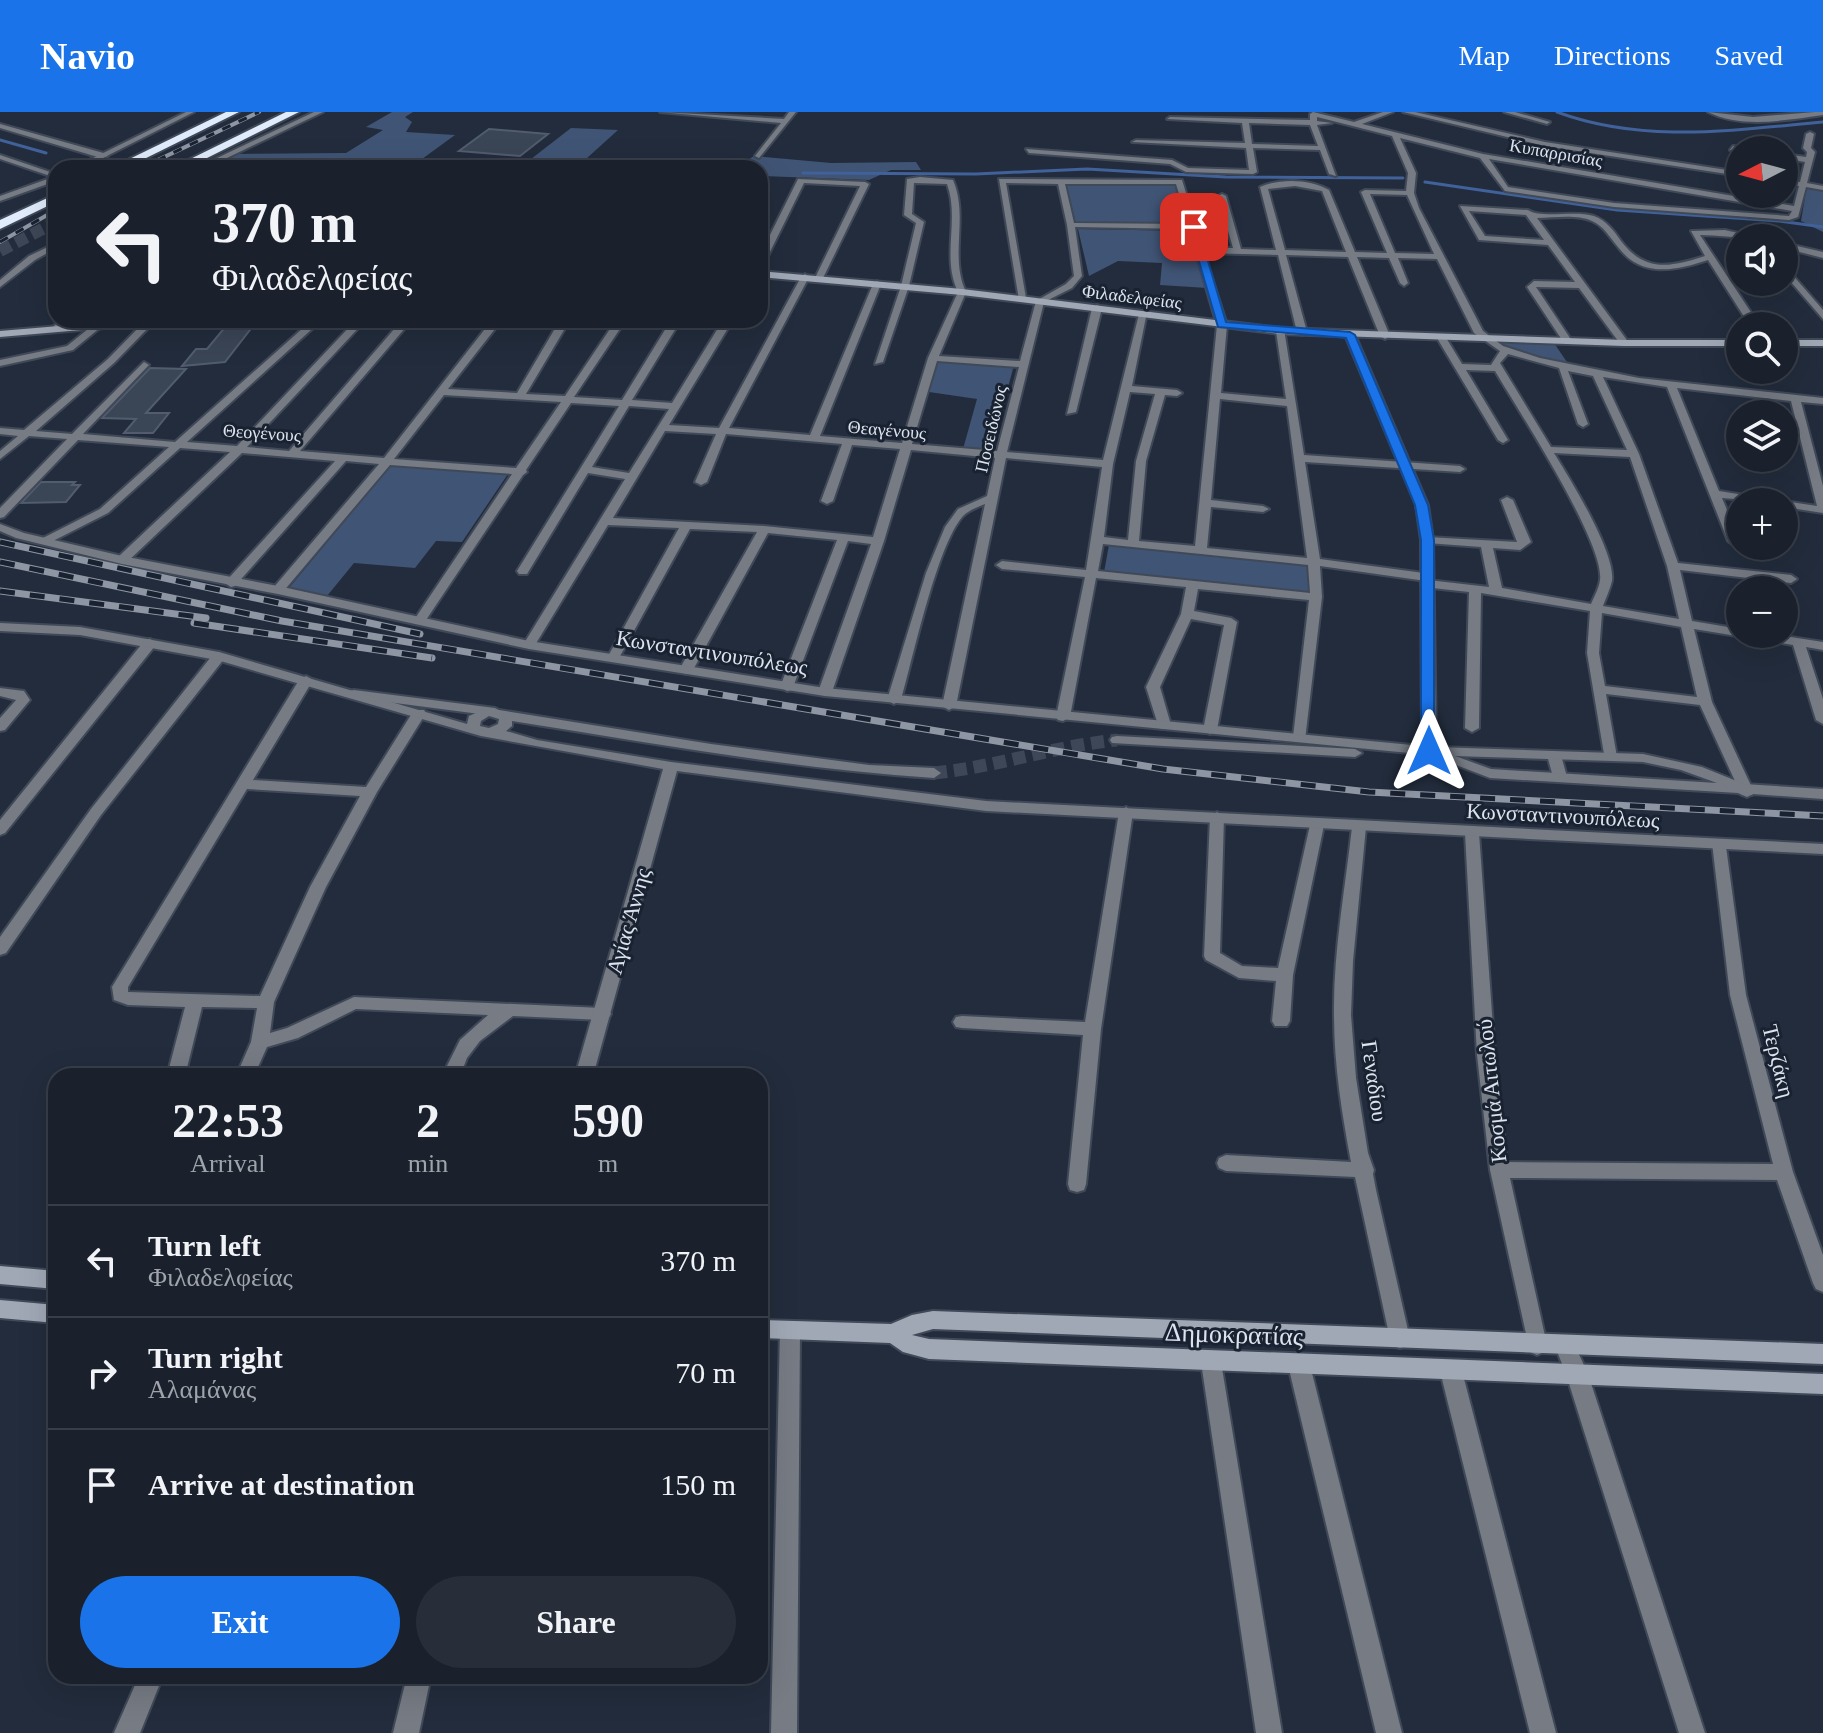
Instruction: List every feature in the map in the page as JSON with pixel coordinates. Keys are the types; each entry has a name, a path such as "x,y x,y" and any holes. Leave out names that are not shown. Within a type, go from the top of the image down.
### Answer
{"highway":[{"path":"134,160 234,112"},
{"path":"177,160 273,112"},
{"path":"195,160 294,112"},
{"path":"0,225 48,201"}],"main road":[{"name":"Φιλαδελφείας","path":"768,275 1022,298 1281,331 1624,343 1726,343"},
{"path":"0,332 82,328"},
{"path":"1798,343 1823,343"},
{"path":"0,1275 48,1279"},
{"path":"0,1309 48,1313"},
{"name":"Δημοκρατίας","path":"768,1329 893,1334 912,1324 933,1320 1823,1354"},
{"name":"Δημοκρατίας","path":"893,1334 910,1345 929,1349 1823,1384"}],"street":[{"path":"95,160 191,112"},
{"path":"217,160 320,112"},
{"path":"663,112 786,121"},
{"path":"759,156 793,112"},
{"path":"1355,124 1390,112"},
{"path":"1406,112 1473,130 1545,144 1726,172"},
{"path":"1507,112 1547,122"},
{"path":"1711,112 1748,120 1823,113"},
{"path":"1313,113 1314,125 1333,174"},
{"name":"Κυπαρρισίας","path":"1313,113 1398,139 1796,213"},
{"path":"1172,162 1169,115 1230,116 1245,121 1314,125 1343,122"},
{"path":"1029,151 1172,162 1186,170 1253,172 1245,121"},
{"path":"0,126 104,156"},
{"path":"1483,156 1505,189 1677,211 1796,213 1809,160 1810,134"},
{"path":"1398,139 1412,173 1410,193 1422,223 1483,339 1504,352 1563,369 1823,401"},
{"path":"1136,142 1324,148"},
{"path":"1526,164 1545,144"},
{"path":"1579,200 1573,173 1590,151"},
{"path":"0,157 48,174"},
{"path":"1798,158 1809,160"},
{"path":"825,692 878,541 933,358 962,292 954,277 957,219 953,185 927,179 910,181 908,215 920,222 905,286 878,362"},
{"path":"0,199 48,180"},
{"path":"1022,298 1002,181 1173,180 1180,184 1222,325 1201,550"},
{"path":"768,248 801,181 860,182 866,187 819,278"},
{"path":"1040,301 1076,281 1071,225 1061,181"},
{"path":"1798,183 1823,188"},
{"path":"1302,332 1264,187 1278,184 1313,186 1325,190 1385,336"},
{"path":"1404,283 1365,192 1410,193"},
{"path":"1222,196 1238,251"},
{"path":"1552,243 1482,238 1463,208 1595,219 1630,257 1651,268 1671,268 1710,257"},
{"path":"1528,212 1624,343"},
{"path":"1071,225 1194,227"},
{"path":"1726,232 1700,231 1694,236 1746,312"},
{"path":"0,284 48,249"},
{"path":"1798,249 1823,255"},
{"path":"1201,250 1442,257"},
{"path":"701,482 722,431 805,277"},
{"path":"814,439 877,284"},
{"path":"1567,341 1531,287 1534,284 1580,285"},
{"path":"1798,285 1823,316"},
{"name":"Ποσειδώνος","path":"949,706 1001,455 1040,301"},
{"path":"1071,412 1097,308"},
{"path":"1063,717 1098,540 1108,464 1144,314"},
{"path":"0,363 70,348 95,328"},
{"path":"0,456 146,328"},
{"path":"45,541 104,511 308,328"},
{"path":"122,560 239,450 353,328"},
{"path":"293,453 400,328"},
{"path":"278,590 387,461 491,328"},
{"path":"519,398 560,328"},
{"path":"420,620 616,328"},
{"path":"523,571 671,328"},
{"path":"529,645 723,328"},
{"path":"1281,331 1314,562 1316,597 1300,737"},
{"path":"1117,740 1390,755 1429,751 1427,540 1422,505 1350,335"},
{"path":"1442,338 1503,440"},
{"path":"1504,352 1497,357 1497,368 1548,450 1600,551 1606,580 1596,608 1593,653 1610,757"},
{"path":"933,358 1022,364"},
{"path":"0,515 144,365"},
{"path":"1460,367 1497,368"},
{"path":"1563,369 1583,424"},
{"path":"1597,374 1634,454 1673,566 1705,702 1747,792"},
{"path":"1670,383 1726,520"},
{"path":"1126,389 1177,393"},
{"path":"441,392 677,406"},
{"path":"1133,544 1141,461 1161,392"},
{"path":"1216,396 1292,403"},
{"path":"1795,398 1823,509 1798,506"},
{"name":"Θεαγένους","path":"663,428 1108,464"},
{"name":"Θεογένους","path":"0,431 522,472"},
{"path":"827,501 848,443"},
{"path":"1548,450 1634,454"},
{"path":"231,583 344,457"},
{"path":"1299,458 1460,469"},
{"path":"587,470 634,477"},
{"path":"1716,494 1726,496"},
{"path":"894,700 952,524 960,512 992,498"},
{"path":"1427,540 1520,546 1525,542 1507,500"},
{"path":"1205,503 1263,509"},
{"path":"606,521 764,529 878,541"},
{"path":"613,658 686,525"},
{"name":"Κωνσταντινουπόλεως","path":"0,527 20,536 122,560 278,590 529,645 787,687 949,706 1429,751 1643,758 1692,767 1747,792"},
{"path":"686,670 764,529"},
{"path":"787,687 844,537"},
{"path":"1098,540 1314,562 1726,631"},
{"path":"1487,546 1496,591"},
{"path":"1002,565 1316,597"},
{"path":"1673,566 1764,576"},
{"path":"1164,725 1153,687 1187,614 1193,585"},
{"path":"1472,728 1475,589"},
{"path":"1187,614 1231,622 1210,730"},
{"name":"Κωνσταντινουπόλεως","path":"0,627 80,631 219,656 537,744 671,766 986,806 1823,849"},
{"path":"1823,646 1798,642 1823,720"},
{"path":"0,830 150,643"},
{"path":"0,949 96,812 219,656"},
{"path":"266,1002 128,999 120,996 120,987 306,680"},
{"path":"1598,689 1705,702"},
{"path":"0,692 19,694 23,700 0,727"},
{"path":"354,694 743,753 869,769 934,773"},
{"path":"249,1068 260,1042 266,1002 318,887 370,792 419,713"},
{"path":"501,714 505,726 485,732 473,728 474,719 501,714"},
{"name":"Κωνσταντινουπόλεως","path":"1429,751 1490,773 1747,792 1823,794"},
{"path":"1554,755 1560,777"},
{"name":"Αγίας Άννης","path":"586,1068 671,766"},
{"path":"241,784 370,792"},
{"path":"1077,1184 1092,1029 1126,812"},
{"path":"1217,817 1212,956 1239,972 1285,975"},
{"path":"1281,1021 1285,975 1317,825"},
{"name":"Γεναδίου","path":"1359,827 1343,1027 1348,1080 1400,1339"},
{"name":"Κοσμά Αιτωλού","path":"1472,833 1486,1055 1499,1170 1537,1345"},
{"name":"Τερζάκη","path":"1720,843 1738,995 1784,1172 1823,1283"},
{"path":"178,1068 195,1001"},
{"path":"260,1042 292,1033 354,1003 602,1014"},
{"path":"455,1068 477,1030 512,1009"},
{"path":"962,1022 1092,1029"},
{"path":"1226,1163 1365,1170"},
{"path":"1499,1170 1784,1172"},
{"path":"784,1733 790,1330"},
{"path":"1565,1346 1577,1374 1692,1733"},
{"path":"1211,1362 1269,1733"},
{"path":"1299,1365 1389,1733"},
{"path":"1451,1371 1543,1733"},
{"path":"127,1733 148,1684"},
{"path":"406,1733 417,1684"}],"shaded area":[{"path":"392,112 413,112 405,117 412,122 406,132 455,135 422,159 215,160 228,154 346,153 383,130 366,127"},
{"path":"571,128 618,130 585,160 530,160"},
{"path":"754,156 831,163 916,162 921,170 891,170 869,180 768,176 768,160 748,160"},
{"path":"1066,183 1180,183 1190,225 1076,224"},
{"path":"1807,185 1823,188 1823,232 1801,221"},
{"path":"1078,229 1193,231 1207,288 1160,285 1162,263 1118,261 1089,276"},
{"path":"1490,341 1554,343 1571,368 1542,362"},
{"path":"939,360 1014,365 991,451 963,449 977,399 929,392"},
{"path":"391,465 508,474 462,542 436,541 415,568 354,563 327,596 289,588"},
{"path":"1109,545 1308,564 1309,593 1104,572"}],"building":[{"path":"489,129 548,134 520,156 459,151"},
{"path":"224,328 251,328 225,362 182,366 196,349 207,349"},
{"path":"150,368 186,369 146,413 169,413 153,433 124,433 136,419 102,418"},
{"path":"41,482 75,482 72,485 80,485 66,502 21,503"}],"waterway":[{"path":"1557,112 1590,122 1656,131 1722,131 1823,122"},
{"path":"0,140 46,153"},
{"path":"803,173 976,174 1087,169 1226,177 1403,178"},
{"path":"1425,182 1617,210 1823,227"}],"tunnel":[{"path":"0,251 48,226"},
{"path":"934,773 1117,740"}],"railway":[{"path":"158,160 259,112"},
{"path":"0,242 48,215"},
{"path":"0,542 420,634"},
{"path":"0,562 282,621 1163,769 1369,792 1823,816"},
{"path":"0,591 206,618"},
{"path":"194,623 432,658"}],"route":[{"path":"1194,227 1222,325 1350,335 1422,505 1427,540 1429,751"}]}
